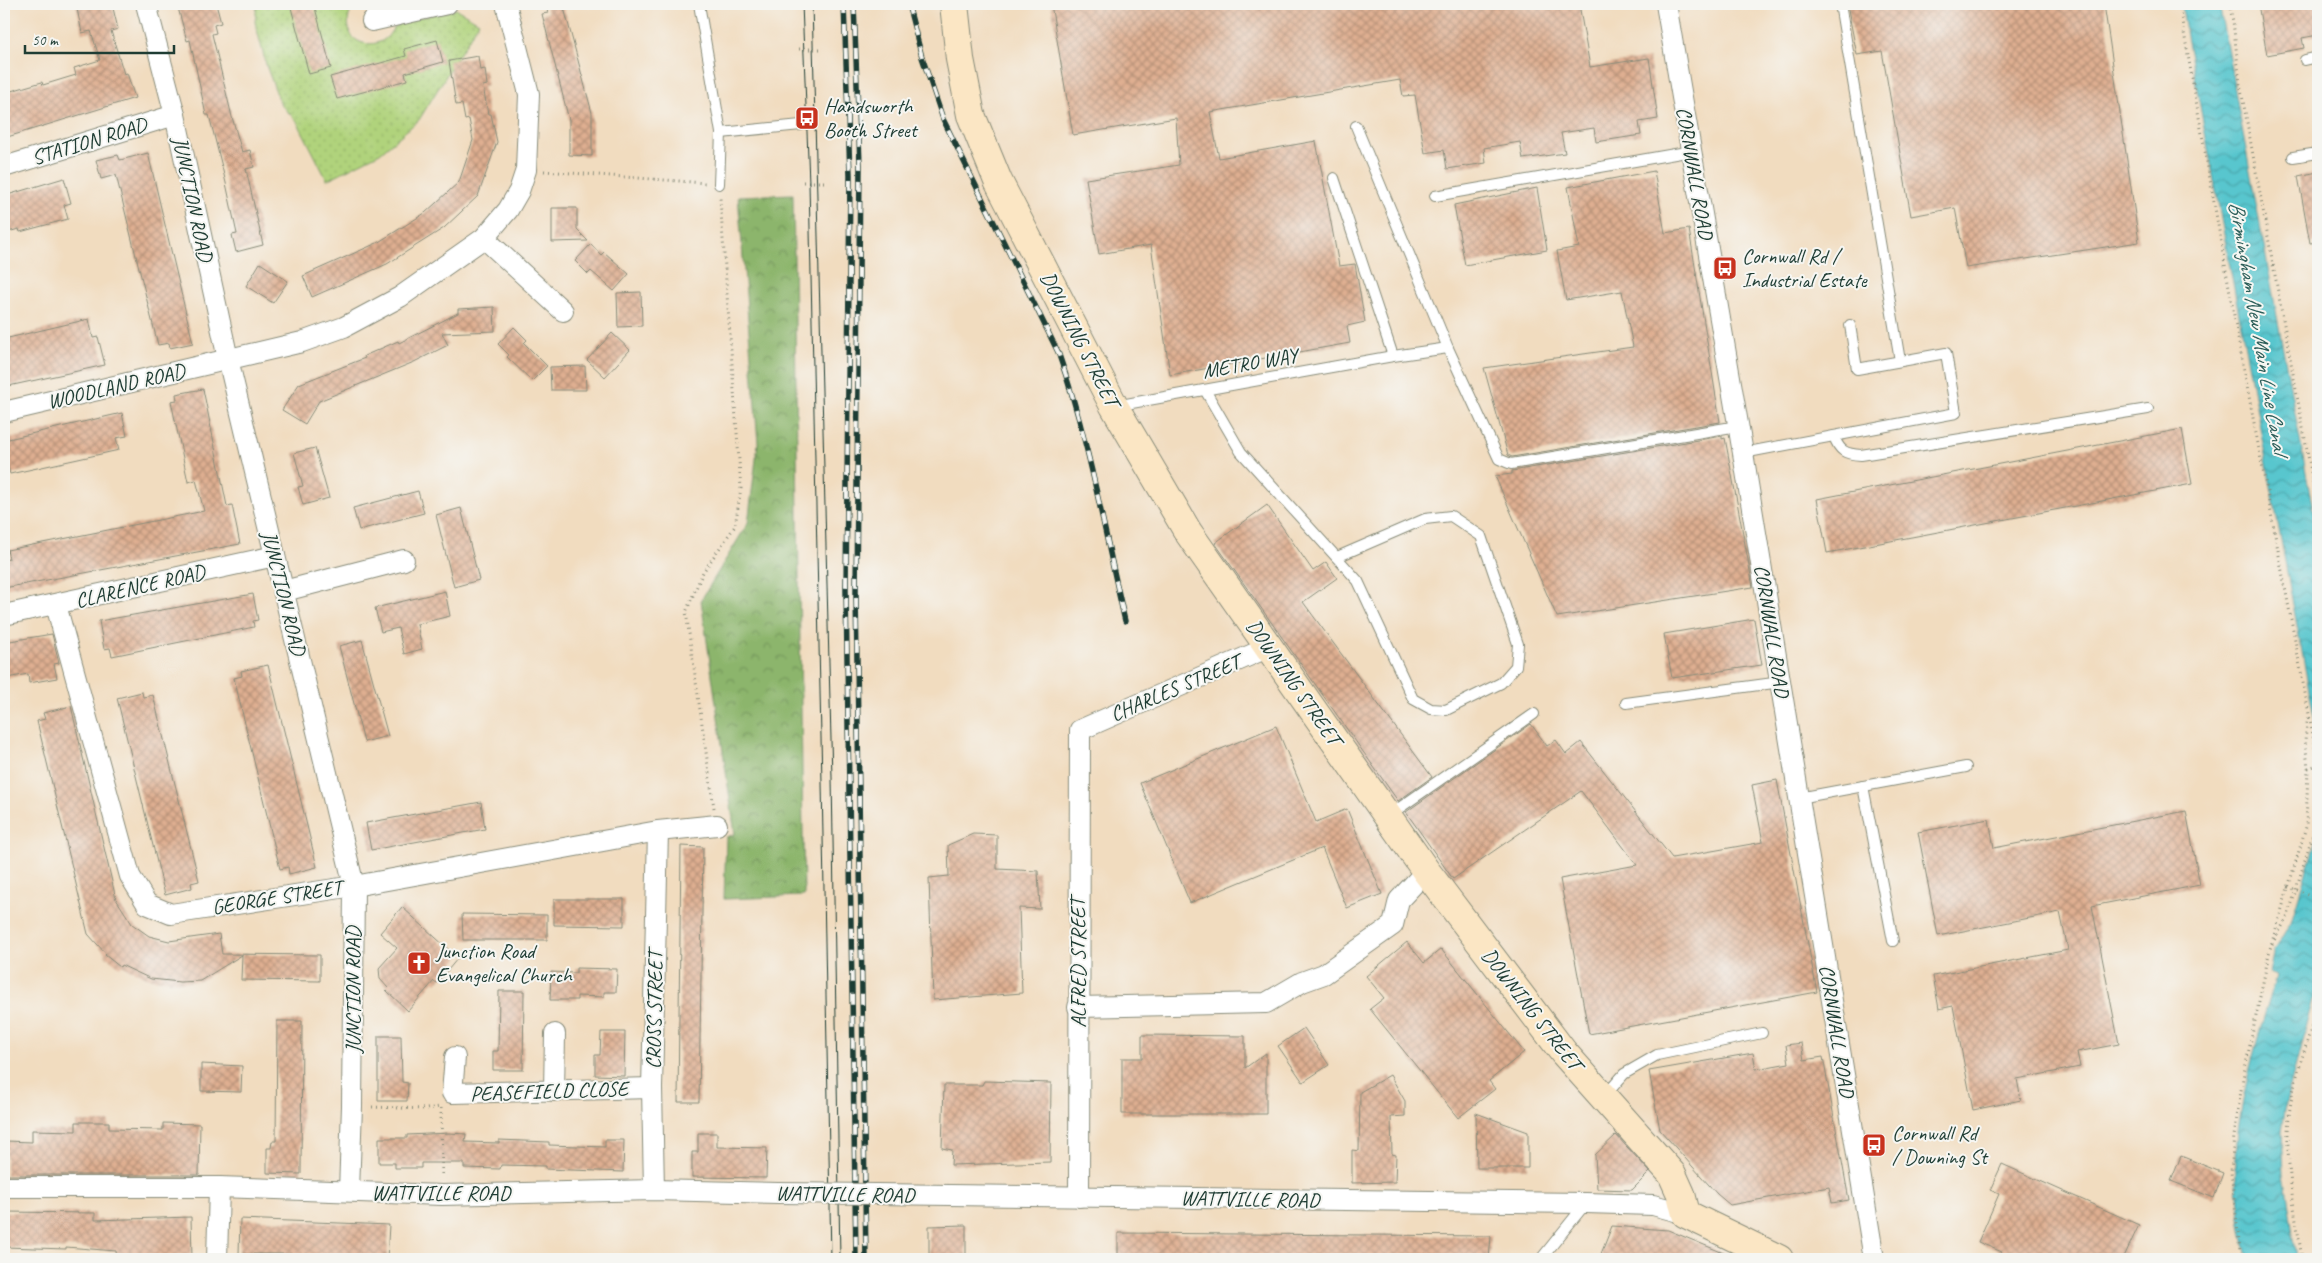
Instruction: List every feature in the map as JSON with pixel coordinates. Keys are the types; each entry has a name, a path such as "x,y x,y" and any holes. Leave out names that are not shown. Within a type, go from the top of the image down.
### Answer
{"street":[{"name":"JUNCTION ROAD","path":"146,4 175,115 228,359 354,886 352,1106 349,1191"},
{"path":"372,21 447,4"},
{"name":"WOODLAND ROAD","path":"4,412 302,342 344,327 400,297 484,238 508,210 519,190 526,170 530,94 506,4"},
{"name":"DOWNING STREET","path":"954,4 960,59 976,129 998,181 1061,293 1114,406 1188,532 1426,871 1564,1053 1672,1174 1681,1194 1686,1214"},
{"name":"CORNWALL ROAD","path":"1666,4 1743,453 1874,1259"},
{"name":"STATION ROAD","path":"4,167 175,115"},
{"path":"484,238 563,311"},
{"name":"CLARENCE ROAD","path":"4,615 275,556"},
{"path":"284,591 404,560"},
{"name":"GEORGE STREET","path":"56,605 130,876 147,904 171,914 354,886 658,831 717,826"},
{"name":"CHARLES STREET","path":"1080,730 1270,647"},
{"name":"ALFRED STREET","path":"1079,1197 1080,730"},
{"name":"CROSS STREET","path":"654,1190 652,1088 658,831"},
{"path":"1078,1007 1266,1003 1302,982 1324,974 1393,925 1399,900 1426,871"},
{"path":"554,1091 555,1034"},
{"name":"PEASEFIELD CLOSE","path":"455,1056 452,1093 652,1088"},
{"name":"WATTVILLE ROAD","path":"4,1187 219,1187 442,1195 654,1190 1586,1203 1653,1205 1686,1214"},
{"path":"217,1259 219,1187"},
{"path":"1686,1214 1779,1259"}],"lane":[{"path":"699,4 721,133 719,184"},
{"path":"1840,4 1900,361"},
{"path":"2305,60 2318,57"},
{"path":"721,133 801,125"},
{"path":"1356,126 1448,348 1499,459 1511,464 1738,426"},
{"path":"1435,196 1692,151"},
{"path":"2292,157 2318,153"},
{"path":"1334,178 1393,356"},
{"path":"1743,453 1956,413 1946,353 1857,369 1850,325"},
{"name":"METRO WAY","path":"1114,406 1393,356 1448,348"},
{"path":"1205,390 1241,452 1358,581 1414,699 1430,710 1446,710 1502,683 1516,666 1518,644 1481,536 1451,516 1425,519 1337,557"},
{"path":"1834,436 1841,450 1847,454 1861,455 2148,409"},
{"path":"1626,703 1780,682"},
{"path":"1387,816 1534,714"},
{"path":"1799,798 1966,767"},
{"path":"1863,786 1893,941"},
{"path":"1604,1097 1624,1074 1657,1055 1762,1034"},
{"path":"1541,1259 1586,1203"}],"path":[{"path":"2179,4 2238,338 2318,764 2308,768"},
{"path":"2230,4 2240,84 2318,510"},
{"path":"799,49 822,49"},
{"path":"526,170 719,184 741,488 735,526 703,572 686,612 717,826"},
{"path":"803,182 825,182"},
{"path":"2240,1259 2231,1172 2234,1136 2243,1078 2270,949 2306,827 2308,768 2304,740 2309,712"},
{"path":"2270,949 2288,916 2318,817"},
{"path":"2306,827 2314,830"},
{"path":"2288,888 2318,898"},
{"path":"2302,1259 2291,1186 2289,1132 2292,1098 2318,1005"},
{"path":"352,1106 426,1109 441,1106 442,1195"}],"green space":[{"path":"257,4 356,4 349,15 349,29 354,39 370,44 386,38 395,26 399,24 456,9 479,22 419,120 380,153 327,180 297,121 281,105 267,68 255,22"},
{"path":"793,194 804,896 724,899 726,837 735,834 701,600 748,523 758,443 738,196"}],"water":[{"name":"Birmingham New Main Line Canal","path":"2181,4 2219,4 2318,537 2318,738"},
{"path":"2318,832 2318,979 2286,1103 2282,1131 2284,1174 2297,1259 2247,1259 2238,1208 2236,1182 2236,1156 2241,1110 2245,1087 2276,976 2269,973 2274,950 2291,922"}],"building":[{"path":"76,4 112,4 118,29 111,31 124,74 127,73 135,98 4,138 4,93 42,82 43,85 76,75 74,68 100,60 91,31 82,33"},
{"path":"177,4 216,4 221,23 214,25 216,33 212,34 242,152 250,150 254,167 246,169 263,245 236,252 232,235 237,234 226,183 209,115 206,115 190,40 187,41"},
{"path":"290,4 314,4 331,68 309,74"},
{"path":"545,4 563,4 592,113 592,156 569,155 569,120 542,14 548,13"},
{"path":"1051,4 1579,4 1590,67 1649,58 1658,119 1639,122 1641,135 1596,142 1594,128 1561,133 1565,153 1523,159 1520,142 1484,148 1486,163 1447,169 1444,150 1425,153 1415,95 1403,96 1400,80 1210,112 1219,158 1316,141 1339,266 1355,264 1365,322 1347,326 1350,343 1170,375 1151,245 1099,254 1086,179 1179,165 1176,118 1073,135"},
{"path":"1847,4 2104,4 2139,242 1966,268 1955,208 1911,216 1882,51 1857,55"},
{"path":"2258,4 2318,4 2318,35 2302,38 2304,48 2267,55"},
{"path":"437,40 443,62 405,73 407,80 337,99 330,77 406,56 404,49"},
{"path":"478,56 480,70 485,69 487,85 483,86 488,114 491,114 497,142 478,196 444,228 387,264 312,297 303,276 377,243 425,213 459,182 473,140 469,119 465,120 462,104 456,105 449,61"},
{"path":"148,153 193,343 170,348 169,343 158,345 116,175 101,179 96,160 118,155 120,160"},
{"path":"1654,171 1665,233 1689,229 1720,422 1512,457 1508,455 1484,368 1633,347 1622,291 1566,300 1557,251 1579,247 1568,187"},
{"path":"2318,172 2318,242 2310,243 2298,176"},
{"path":"64,178 71,203 64,205 68,219 20,232 19,229 4,233 4,196"},
{"path":"1537,188 1547,250 1465,265 1454,205"},
{"path":"552,208 577,208 577,230 588,241 552,242"},
{"path":"591,244 601,255 604,252 629,274 614,291 591,271 588,274 575,261"},
{"path":"260,263 288,281 273,303 246,286"},
{"path":"641,292 642,326 618,327 617,293"},
{"path":"494,307 495,331 442,333 448,345 414,362 319,401 305,424 282,410 299,384 365,358 364,356 398,341 399,343 458,313 458,309"},
{"path":"89,319 93,338 98,337 105,365 4,387 4,339"},
{"path":"514,327 527,340 524,343 547,366 532,381 507,357 509,355 498,344"},
{"path":"612,333 630,350 605,377 587,360"},
{"path":"585,366 586,390 551,390 550,367"},
{"path":"203,389 227,506 232,505 240,544 4,588 4,560 9,559 7,550 204,511 196,480 188,482 171,401 177,400 176,394"},
{"path":"122,413 127,436 116,438 119,450 10,474 7,464 4,464 4,440"},
{"path":"2182,429 2192,484 1827,553 1817,499"},
{"path":"1722,436 1722,439 1725,438 1753,587 1557,617 1495,476 1512,474 1512,471"},
{"path":"315,448 329,498 303,505 298,487 303,486 294,453"},
{"path":"418,491 424,513 359,530 353,508"},
{"path":"1267,505 1313,571 1326,562 1337,578 1303,602 1432,777 1398,801 1215,543"},
{"path":"461,508 479,580 454,587 436,515"},
{"path":"445,591 450,616 417,624 422,649 404,654 398,628 381,632 375,608"},
{"path":"253,594 258,620 253,621 254,627 112,656 110,648 104,649 99,621"},
{"path":"1754,619 1762,665 1672,678 1664,634"},
{"path":"52,634 59,663 54,664 57,678 29,683 28,674 7,678 6,668 4,668 4,642"},
{"path":"362,640 388,736 364,742 339,646"},
{"path":"268,665 317,867 289,874 288,867 280,869 234,678 242,676 241,671"},
{"path":"142,692 143,697 153,695 199,881 191,883 192,888 165,895 117,698"},
{"path":"71,706 116,899 132,924 149,936 169,941 219,934 222,954 320,955 320,981 241,980 242,955 200,981 180,982 151,979 121,965 120,967 105,955 88,934 37,721 45,719 43,713"},
{"path":"1531,724 1547,746 1556,740 1566,754 1581,742 1672,858 1763,842 1752,785 1777,780 1817,992 1589,1034 1560,879 1637,865 1581,791 1453,879 1406,812"},
{"path":"1276,726 1316,822 1347,809 1382,894 1347,908 1322,848 1190,903 1140,783"},
{"path":"481,802 485,829 371,850 366,823"},
{"path":"2186,811 2200,885 2092,906 2119,1044 2077,1052 2080,1067 2017,1079 2021,1100 1973,1110 1953,1006 1939,1009 1933,976 2068,950 2060,912 1938,936 1918,832 1989,819 1994,848"},
{"path":"973,834 997,835 997,869 1038,871 1040,909 1019,908 1022,993 933,1000 929,878 949,876 948,845"},
{"path":"681,846 703,847 699,1102 678,1102"},
{"path":"554,899 624,899 624,926 554,925"},
{"name":"Junction Road Evangelical Church","path":"402,907 458,958 437,983 434,981 408,1011 386,990 388,988 380,979 379,968 397,948 380,933"},
{"path":"462,914 547,915 547,940 463,940"},
{"path":"1407,942 1424,963 1441,949 1524,1052 1489,1081 1495,1089 1458,1118 1370,1009 1384,998 1366,976"},
{"path":"576,968 617,969 616,992 604,992 604,997 577,996 577,1000 550,1000 551,972 576,973"},
{"path":"499,991 524,991 523,1070 493,1070 493,1051 498,1051"},
{"path":"277,1021 302,1021 301,1174 267,1173 267,1148 271,1148 272,1141 276,1141"},
{"path":"1304,1028 1329,1065 1303,1082 1278,1046"},
{"path":"601,1032 625,1032 624,1076 595,1075 595,1055 600,1055"},
{"path":"1142,1035 1245,1036 1245,1068 1266,1053 1266,1114 1122,1114 1122,1058 1142,1058"},
{"path":"378,1036 401,1036 402,1082 408,1083 407,1101 378,1101"},
{"path":"1801,1043 1804,1060 1823,1057 1849,1200 1832,1203 1829,1187 1730,1205 1717,1194 1660,1130 1649,1071 1753,1053 1756,1069 1789,1063 1786,1045"},
{"path":"201,1064 242,1066 241,1092 201,1091"},
{"path":"1390,1075 1405,1101 1405,1116 1391,1117 1392,1154 1396,1155 1395,1182 1352,1183 1352,1150 1359,1151 1360,1092"},
{"path":"984,1081 1051,1083 1050,1162 951,1165 952,1150 942,1148 944,1085 982,1085"},
{"path":"1476,1113 1528,1132 1528,1168 1477,1168"},
{"path":"76,1122 109,1122 109,1129 163,1130 163,1123 200,1124 199,1175 6,1175 6,1141 32,1142 32,1130 76,1131"},
{"path":"698,1133 717,1133 717,1147 767,1148 766,1178 692,1177 692,1152 698,1152"},
{"path":"466,1134 465,1142 499,1143 499,1140 549,1142 549,1145 605,1147 605,1140 624,1140 623,1172 546,1169 546,1166 501,1165 500,1169 464,1168 464,1163 421,1163 421,1168 395,1168 395,1163 379,1163 379,1138 407,1138 407,1135"},
{"path":"1616,1135 1650,1172 1632,1190 1597,1189 1595,1155"},
{"path":"2181,1156 2223,1173 2214,1198 2171,1181"},
{"path":"2002,1164 2139,1225 2123,1259 1999,1259 2002,1252 1978,1242 1999,1194 1990,1190"},
{"path":"4,1212 95,1213 95,1220 191,1217 192,1259 117,1259 116,1251 66,1247 66,1249 4,1247"},
{"path":"240,1219 389,1225 387,1259 307,1259 307,1254 239,1254"},
{"path":"966,1225 966,1259 929,1259 929,1226"},
{"path":"1612,1226 1668,1230 1738,1259 1599,1259"},
{"path":"1118,1233 1491,1236 1489,1259 1118,1259"}],"tram line":[{"path":"802,4 809,183 831,1259"},
{"path":"812,4 832,778 840,1259"}],"railway":[{"path":"844,4 850,175 846,590 856,1259"},
{"path":"854,4 860,165 856,594 866,1259"},
{"path":"908,4 922,57 943,119 1058,352 1079,418 1125,621"}],"place":[{"name":"Handsworth Booth Street","path":"807,118"},
{"name":"Cornwall Rd / Industrial Estate","path":"1725,268"},
{"name":"Junction Road Evangelical Church","path":"419,963"},
{"name":"Cornwall Rd / Downing St","path":"1874,1145"}]}
